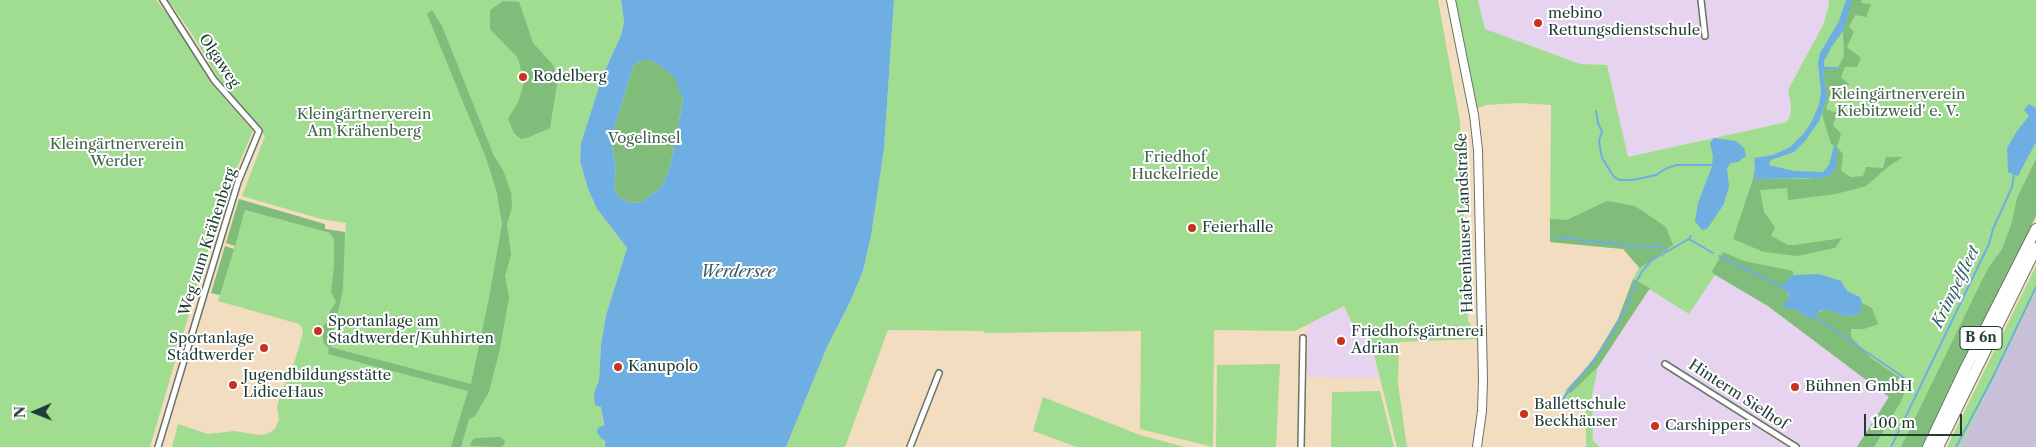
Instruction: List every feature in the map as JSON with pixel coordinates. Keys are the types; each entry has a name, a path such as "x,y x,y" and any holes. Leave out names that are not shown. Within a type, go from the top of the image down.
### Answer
{"highway":[{"name":"B 6n","path":"1928,447 2036,229"},
{"name":"B 6n","path":"1938,447 2036,248"}],"street":[{"name":"Olgaweg","path":"163,0 214,80 259,131"},
{"name":"Habenhauser Landstraße","path":"1451,0 1474,115 1478,150 1483,380 1482,412 1477,447"},
{"path":"1700,0 1705,36"},
{"name":"Weg zum Krähenberg","path":"158,447 228,213 238,182 259,131"},
{"path":"1301,447 1303,338"},
{"name":"Hinterm Sielhof","path":"1666,364 1796,447"},
{"path":"910,447 940,373"}],"shaded area":[{"path":"1478,0 1828,0 1829,5 1823,25 1788,90 1791,106 1787,122 1628,157 1607,65 1580,64 1484,29"},
{"path":"1714,274 1768,306 1893,396 1858,447 1600,447 1593,441 1592,396 1598,367 1650,288 1689,314"},
{"path":"2036,292 2036,447 1960,447"},
{"path":"1344,306 1352,323 1362,326 1372,346 1380,378 1307,377 1308,324"}],"green space":[{"name":"Kleingärtnerverein Werder","path":"0,0 156,0 178,28 210,82 253,131 231,182 201,273 150,447 0,447"},
{"name":"Kleingärtnerverein Am Krähenberg","path":"168,0 621,0 624,22 621,35 602,77 581,143 580,161 588,189 597,209 627,248 606,315 601,345 599,380 605,447 172,447 178,424 208,434 234,431 259,435 267,434 275,429 279,420 277,407 294,363 303,333 302,328 299,324 218,301 245,210 345,237 346,223 321,219 242,196 265,136 254,120 223,86 190,31"},
{"name":"Friedhof Huckelriede","path":"894,0 1438,0 1460,121 1468,322 1478,339 1399,342 1398,384 1407,447 1397,447 1372,346 1362,326 1352,323 1344,306 1295,331 1214,330 1213,447 1140,429 1141,331 985,333 984,331 888,330 845,447 786,447 827,347 851,300 863,271 871,236 884,149"},
{"name":"Kleingärtnerverein Kiebitzweid' e. V.","path":"1454,0 1478,0 1485,29 1580,64 1607,65 1628,157 1787,122 1791,106 1788,90 1823,25 1829,5 1828,0 2036,0 2036,216 1922,447 1857,447 1889,397 1768,306 1715,275 1689,314 1633,279 1639,268 1623,249 1550,242 1551,105 1519,103 1486,105 1475,109"},
{"path":"1851,0 1862,0 1861,3 1871,4 1866,17 1855,15 1849,27 1854,32 1847,47 1861,58 1857,67 1845,67 1841,77 1849,84 1841,97 1830,95 1826,109 1837,113 1833,125 1841,134 1837,147 1831,144 1822,114 1827,98 1823,71 1825,69 1837,70 1844,56 1843,31"},
{"path":"503,1 519,2 533,43 553,65 558,78 550,128 521,139 514,133 508,119 519,100 524,82 518,58 490,29 490,10"},
{"path":"432,10 442,26 494,156 503,170 511,192 512,207 507,224 511,255 505,276 509,298 499,353 489,392 475,416 469,419 461,447 451,447 468,391 328,354 329,348 324,344 321,328 328,321 329,313 336,302 331,292 334,239 330,233 245,210 235,246 226,243 239,199 325,224 325,229 345,232 343,289 330,347 471,384 502,224 497,193 486,158 427,14"},
{"name":"Vogelinsel","path":"642,60 651,60 675,76 683,100 671,162 661,187 642,202 631,203 621,199 614,190 616,169 611,140 633,66"},
{"path":"1837,147 1843,154 1841,171 1851,177 1863,176 1866,167 1883,168 1886,157 1903,157 1889,166 1866,186 1836,194 1788,200 1787,188 1760,190 1764,212 1775,227 1771,236 1788,245 1842,238 1835,248 1797,256 1764,252 1733,239 1753,179 1807,179 1830,175"},
{"path":"2036,159 2036,216 1922,447 1901,447 1987,270 2002,249 2012,222 2017,198"},
{"path":"1607,201 1635,206 1666,227 1673,245 1640,268 1623,249 1550,242 1550,219 1567,220"},
{"path":"225,246 234,249 220,295 211,293"},
{"path":"1723,252 1744,261 1793,271 1793,275 1784,283 1789,299 1786,308 1797,310 1808,318 1825,309 1846,316 1858,315 1862,303 1872,308 1878,324 1864,329 1851,329 1851,337 1871,358 1909,384 1874,447 1857,447 1889,397 1768,306 1714,274 1712,271"},
{"path":"2036,266 2036,292 1960,447 1947,447"},
{"path":"1633,279 1650,288 1598,367 1571,393 1566,390 1592,362 1618,319"},
{"path":"1280,364 1276,447 1216,447 1217,365"},
{"path":"1598,367 1592,396 1593,441 1600,447 1586,447 1586,410 1559,409 1566,390 1571,393"},
{"path":"1380,391 1394,447 1331,447 1332,392"},
{"path":"1043,397 1140,435 1185,447 1077,447 1033,431"},
{"path":"500,437 505,441 504,445 500,447 470,446 472,440 476,438"}],"water":[{"name":"Werdersee","path":"621,0 894,0 884,149 871,236 863,271 851,300 827,347 786,447 605,447 605,441 597,432 598,428 604,425 601,407 595,405 594,394 599,380 601,345 606,315 627,248 597,209 588,189 580,161 581,143 602,77 621,35 624,22","holes":["642,60 651,60 674,76 683,100 671,162 661,187 642,202 631,203 621,199 614,190 616,169 611,140 633,66"]},
{"path":"1846,0 1851,0 1851,3 1843,31 1824,61 1824,66 1826,67 1838,67 1837,70 1825,69 1823,71 1827,98 1819,121 1805,141 1794,152 1771,160 1769,165 1794,171 1823,172 1829,165 1834,145 1837,147 1836,169 1830,175 1820,178 1753,179 1755,169 1754,158 1773,155 1790,147 1805,132 1812,121 1819,105 1821,92 1818,63 1820,53 1839,21"},
{"path":"2029,104 2036,108 2036,142 2018,176 2008,172 2007,148 2029,116 2024,110"},
{"path":"1714,138 1736,141 1744,148 1746,156 1738,162 1731,163 1727,168 1729,186 1724,204 1707,229 1702,230 1695,221 1698,203 1712,166 1713,156 1710,143"},
{"path":"1819,274 1841,281 1847,291 1860,297 1862,303 1859,315 1846,316 1825,309 1819,311 1815,318 1808,318 1797,310 1786,308 1782,305 1789,299 1788,293 1782,287 1793,275"}],"waterway":[{"path":"1596,111 1602,132 1599,141 1602,158 1614,177 1620,180 1633,180 1656,175 1667,168 1677,165 1713,165"},
{"name":"Krimpelfleet","path":"1891,447 1989,244 1993,229 2012,187 2014,174"},
{"path":"1555,237 1635,246 1662,247 1668,251 1691,236"},
{"path":"1689,239 1713,253"},
{"name":"Krimpelfleet","path":"1561,409 1564,397 1601,351 1625,310 1643,270 1652,260 1668,251"},
{"path":"1719,256 1784,288"},
{"path":"1956,447 1993,377 2036,287"},
{"path":"1815,317 1912,383"}],"place":[{"name":"mebino Rettungsdienstschule","path":"1538,23"},
{"name":"Rodelberg","path":"523,77"},
{"name":"Feierhalle","path":"1192,228"},
{"name":"Sportanlage am Stadtwerder/Kuhhirten","path":"318,331"},
{"name":"Friedhofsgärtnerei Adrian","path":"1341,341"},
{"name":"Sportanlage Stadtwerder","path":"264,348"},
{"name":"Kanupolo","path":"618,367"},
{"name":"Jugendbildungsstätte LidiceHaus","path":"233,385"},
{"name":"Bühnen GmbH","path":"1795,387"},
{"name":"Ballettschule Beckhäuser","path":"1524,414"},
{"name":"Carshippers","path":"1655,426"}]}
